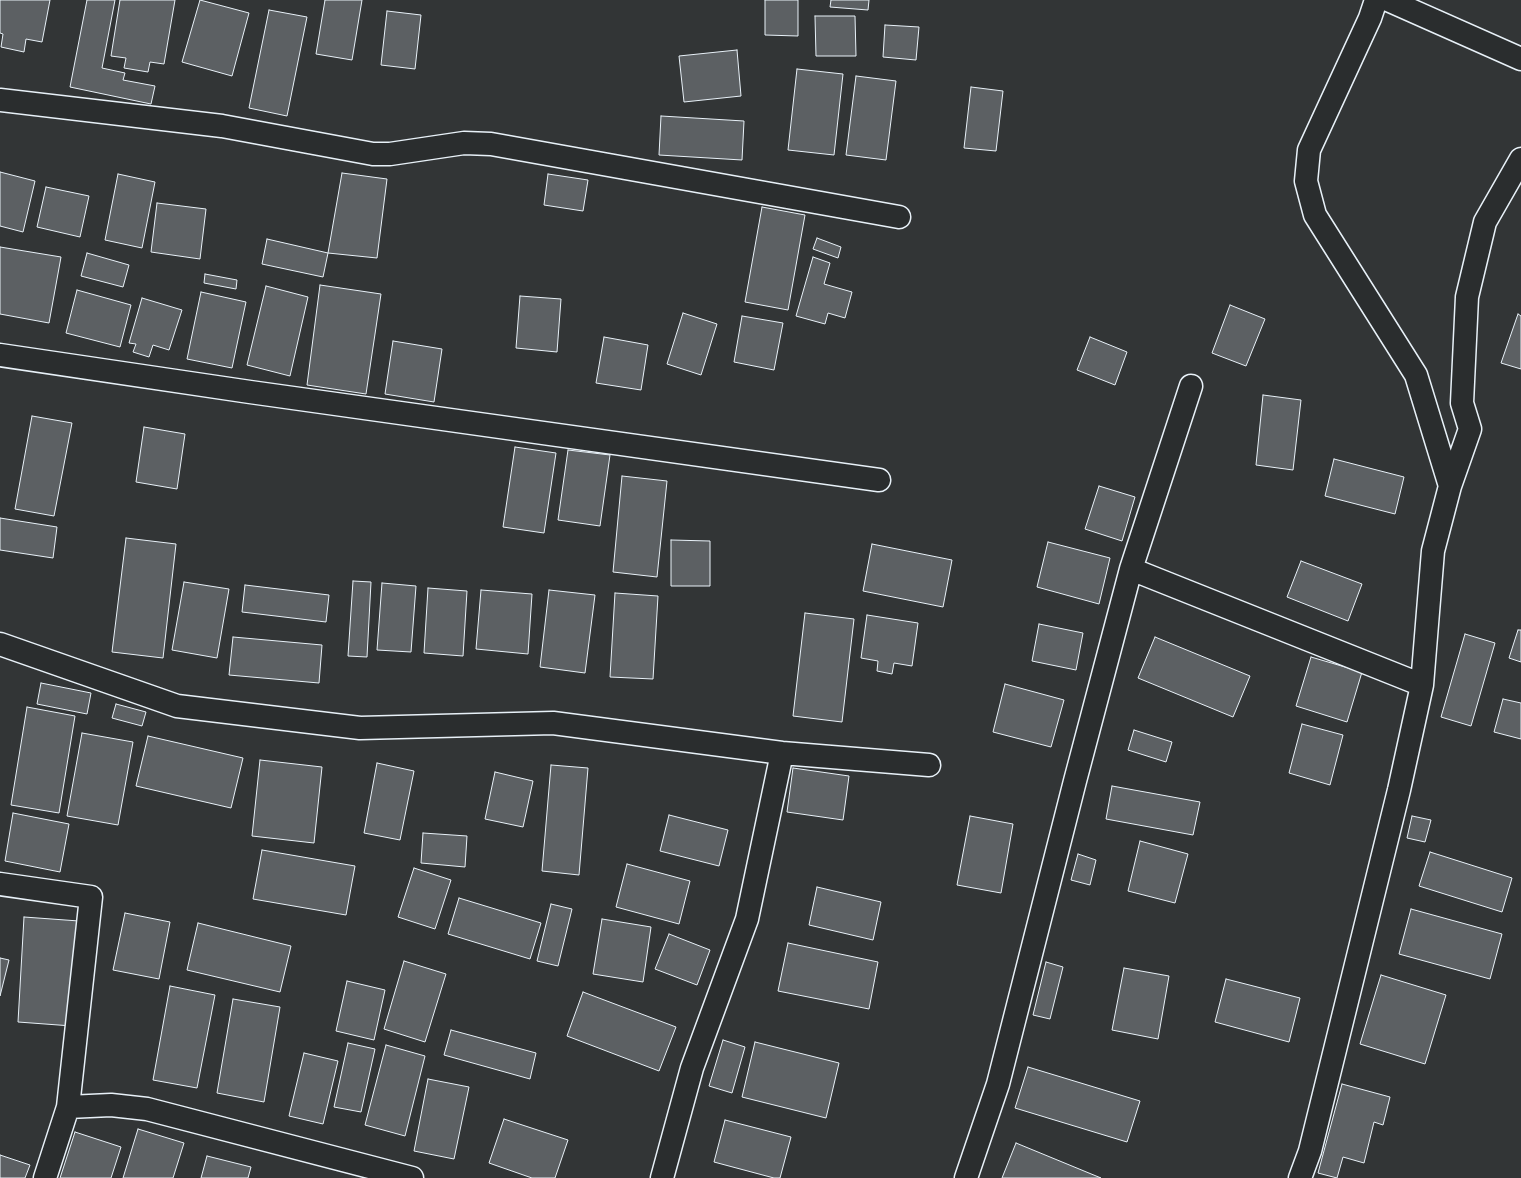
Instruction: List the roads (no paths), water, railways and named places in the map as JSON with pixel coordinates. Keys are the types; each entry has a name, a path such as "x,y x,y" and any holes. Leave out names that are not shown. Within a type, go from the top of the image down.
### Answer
{"street":[{"path":"1376,0 1370,18 1309,150 1306,181 1315,215 1416,375 1450,486"},
{"path":"1388,0 1521,59"},
{"path":"0,100 222,126 373,154 390,154 464,143 492,144 899,218"},
{"path":"1300,1178 1310,1151 1399,790 1422,685 1433,551 1450,486 1470,429 1462,403 1467,297 1485,222 1521,159"},
{"path":"0,355 250,392 879,480"},
{"path":"966,1178 998,1084 1130,569 1191,386"},
{"path":"1130,569 1422,685"},
{"path":"0,644 177,706 360,728 553,723 782,753 929,765"},
{"path":"662,1178 692,1068 747,919 782,753"},
{"path":"0,884 92,897 68,1107 45,1178"},
{"path":"68,1107 111,1105 147,1109 412,1178"}]}
